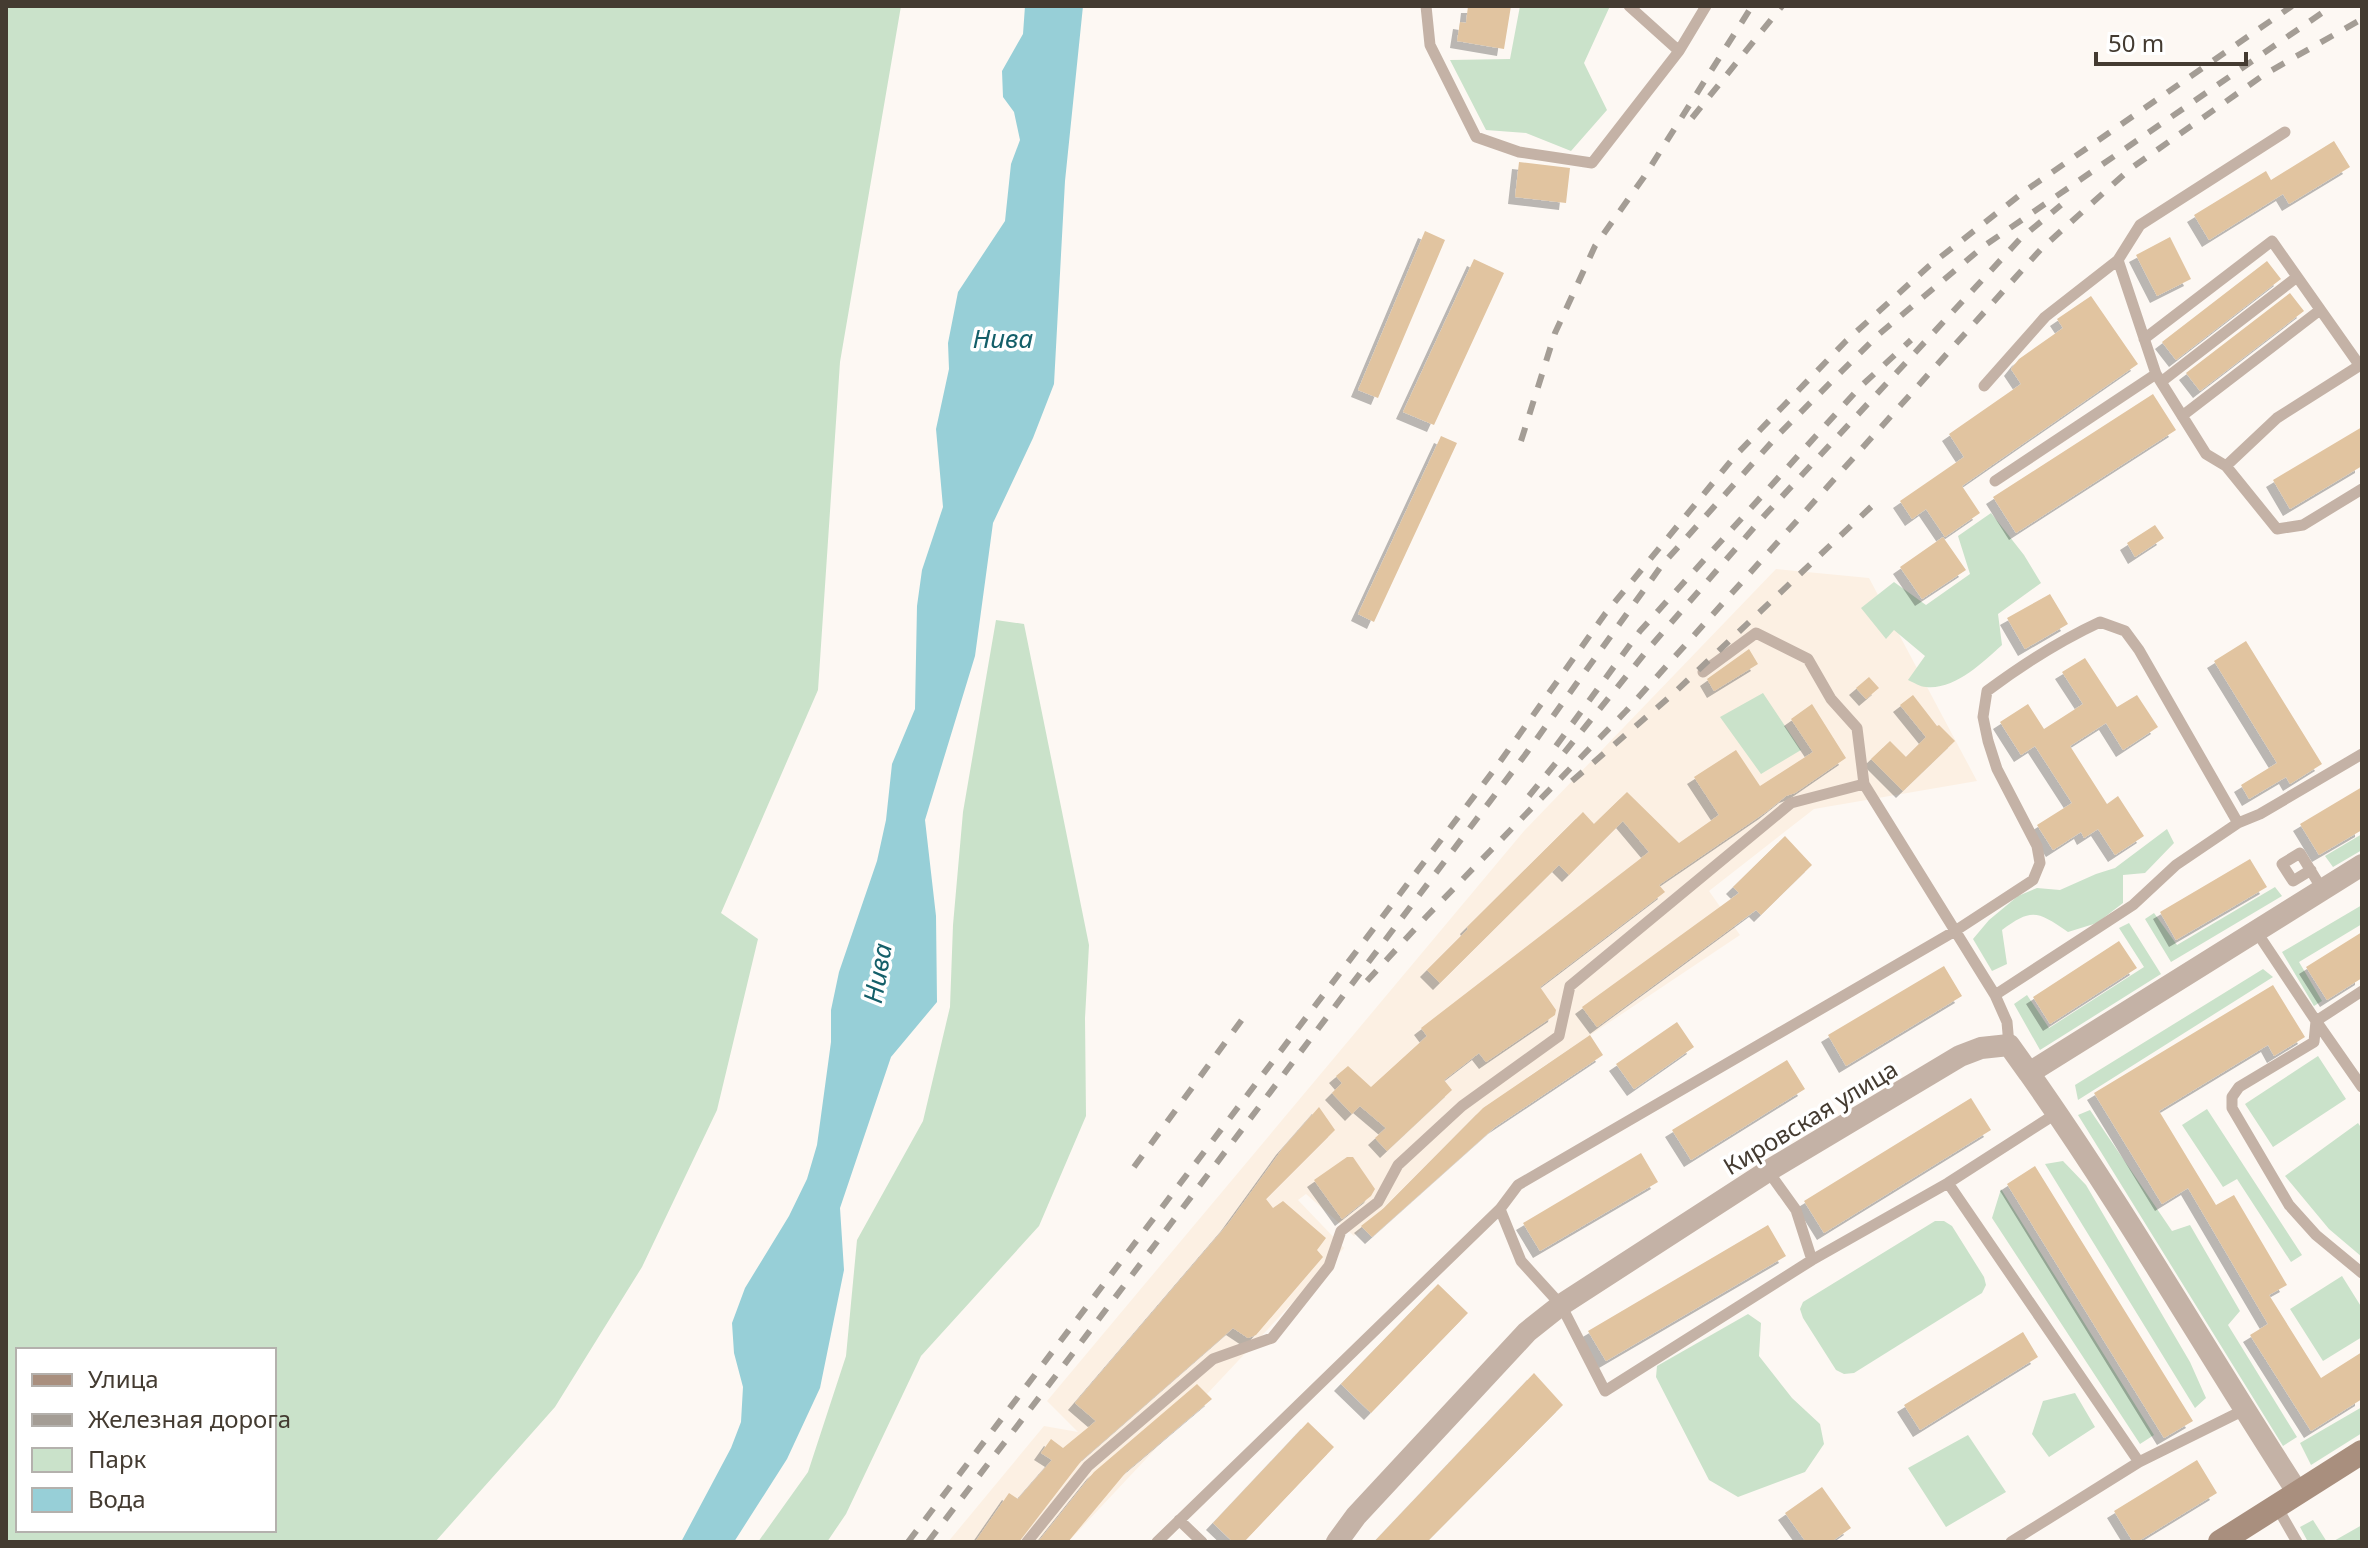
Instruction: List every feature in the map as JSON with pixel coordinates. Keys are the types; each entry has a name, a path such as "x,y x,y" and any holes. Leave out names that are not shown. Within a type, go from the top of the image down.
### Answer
{"main road":[{"path":"2220,1542 2362,1452"}],"street":[{"path":"2029,1073 2256,931 2316,880 2362,865"},
{"path":"2009,1045 2138,1236 2298,1493"},
{"name":"Кировская улица","path":"1337,1542 1356,1516 1527,1332 1561,1305 1768,1171 1960,1056 1981,1048 2009,1045"}],"lane":[{"path":"1426,6 1430,45 1476,137 1519,152 1592,163 1679,51 1706,6"},
{"path":"1629,6 1679,51"},
{"path":"1984,386 2045,317 2118,260 2140,225 2285,132"},
{"path":"2144,339 2272,241 2361,365 2277,418 2226,466"},
{"path":"2118,260 2158,378 2206,454 2226,466 2277,529 2303,525 2362,489"},
{"path":"1995,481 2158,378 2297,277"},
{"path":"2182,416 2320,310"},
{"path":"1157,1542 1500,1209 1518,1185 1955,931 2033,880 2040,863 2037,846 1997,769 1983,717 1987,691 2038,656 2100,622 2125,631 2139,650 2238,823"},
{"path":"1703,672 1756,633 1808,659 1831,699 1857,728 1864,784 1995,995 2007,1022 2009,1045"},
{"path":"1995,995 2133,905 2176,865 2238,823 2260,814 2362,754"},
{"path":"1027,1542 1088,1466 1213,1359 1272,1338 1329,1266 1341,1231 1378,1202 1398,1165 1462,1106 1559,1036 1570,986 1791,803 1864,784"},
{"path":"2256,931 2362,1087"},
{"path":"2316,1021 2362,991"},
{"path":"2316,1021 2314,1042 2239,1087 2232,1097 2232,1108 2289,1205 2316,1235 2362,1273"},
{"path":"1500,1209 1521,1261 1561,1305 1605,1391 1812,1260 1948,1183 2057,1113"},
{"path":"1768,1171 1796,1210 1812,1260"},
{"path":"1948,1183 2139,1462"},
{"path":"2011,1542 2139,1462 2244,1410"},
{"path":"2276,1506 2297,1542"},
{"path":"1179,1520 1202,1542"}],"shaded area":[{"path":"1776,569 1869,578 1977,781 1814,809 1709,891 1740,935 1529,1076 1354,1236 1306,1194 1298,1200 1344,1248 1068,1542 948,1542 1044,1426 1078,1432 1047,1401 1524,831"}],"green space":[{"path":"6,6 901,6 840,362 818,690 721,913 758,939 717,1110 642,1267 555,1407 435,1542 6,1542"},
{"path":"1520,6 1610,6 1584,63 1607,110 1571,151 1526,133 1486,130 1450,60 1510,59"},
{"path":"1991,513 2024,555 2041,583 1998,614 2002,645 1967,674 1937,687 1926,687 1908,680 1925,656 1894,630 1886,639 1861,608 1894,582 1926,605 1970,574 1958,536"},
{"path":"996,620 1024,624 1089,945 1085,1018 1086,1116 1039,1226 921,1356 846,1514 827,1542 758,1542 808,1472 846,1356 857,1240 923,1121 950,1007 953,925 963,812"},
{"path":"1763,693 1801,750 1761,774 1720,717"},
{"path":"2167,829 2174,843 2145,873 2123,875 2123,903 2097,923 2068,932 2041,916 2021,918 2002,930 2007,964 1992,971 1973,939 1989,920 2018,896 2037,888 2060,890 2115,868"},
{"path":"2362,834 2362,850 2333,867 2325,856"},
{"path":"2275,887 2282,896 2171,962 2145,919 2154,913 2177,945"},
{"path":"2362,905 2362,924 2299,962 2322,1001 2314,1006 2282,952"},
{"path":"2129,923 2161,974 2040,1050 2014,1004 2027,995 2049,1028 2144,967 2119,928"},
{"path":"2263,969 2273,977 2078,1100 2075,1085"},
{"path":"2318,1056 2346,1099 2273,1147 2245,1104"},
{"path":"2207,1109 2302,1255 2291,1262 2237,1179 2223,1187 2182,1125"},
{"path":"2090,1110 2172,1231 2190,1225 2240,1311 2228,1325 2297,1437 2283,1446 2078,1115"},
{"path":"2358,1123 2362,1129 2362,1257 2329,1229 2285,1176"},
{"path":"2063,1161 2086,1185 2190,1362 2206,1398 2195,1408 2045,1164"},
{"path":"2001,1189 2154,1435 2140,1444 1992,1218"},
{"path":"1935,1221 1944,1221 1952,1226 1984,1277 1986,1285 1982,1293 1854,1373 1844,1374 1836,1370 1803,1318 1800,1309 1803,1302"},
{"path":"2342,1276 2362,1308 2362,1337 2323,1361 2290,1309"},
{"path":"1748,1314 1761,1323 1759,1356 1792,1398 1820,1424 1824,1444 1805,1472 1738,1497 1709,1480 1656,1377 1657,1366"},
{"path":"2075,1393 2095,1427 2049,1457 2032,1434 2043,1401"},
{"path":"2362,1407 2362,1433 2311,1465 2300,1443"},
{"path":"1968,1435 2006,1492 1946,1527 1908,1468"},
{"path":"2313,1520 2327,1542 2308,1542 2300,1527"},
{"path":"2362,1525 2362,1542 2332,1542"}],"water":[{"name":"Нива","path":"1025,6 1083,6 1065,181 1054,384 1033,438 993,523 975,656 925,820 936,916 937,1002 891,1057 840,1208 844,1270 820,1388 787,1459 734,1542 681,1542 731,1448 741,1422 743,1387 734,1353 732,1323 745,1288 789,1216 807,1179 817,1145 831,1042 831,1010 839,972 877,861 886,820 892,764 915,709 917,606 922,570 943,507 936,429 949,369 948,343 958,292 1005,221 1011,164 1020,140 1014,112 1003,97 1002,71 1023,34"}],"building":[{"path":"1468,6 1511,6 1504,49 1457,41 1460,22 1466,23"},
{"path":"2334,141 2350,167 2289,204 2283,194 2209,240 2194,215 2266,171 2271,180"},
{"path":"1519,162 1570,168 1566,203 1515,197"},
{"path":"1425,231 1445,240 1378,398 1358,390"},
{"path":"2170,237 2191,279 2157,296 2136,255"},
{"path":"1474,259 1504,273 1434,425 1403,412"},
{"path":"2267,261 2281,279 2176,360 2162,342"},
{"path":"2290,293 2304,311 2200,391 2186,373"},
{"path":"2091,296 2138,364 1962,486 1980,513 1945,537 1926,509 1912,519 1900,501 1964,457 1949,434 2021,384 2011,369 2019,359 2063,328 2057,319"},
{"path":"2153,394 2176,430 2016,533 1993,497"},
{"path":"2362,427 2362,466 2290,509 2273,480"},
{"path":"1441,436 1457,443 1374,622 1358,614"},
{"path":"2155,525 2164,538 2135,557 2127,543"},
{"path":"1943,537 1966,570 1922,599 1900,567"},
{"path":"2050,594 2068,624 2025,649 2007,618"},
{"path":"2246,641 2322,764 2290,784 2286,777 2249,799 2241,785 2277,763 2214,661"},
{"path":"1749,649 1758,664 1714,691 1707,679"},
{"path":"2085,658 2117,707 2137,695 2158,727 2123,750 2106,723 2070,746 2107,804 2118,796 2144,836 2115,855 2098,829 2084,838 2081,832 2053,850 2037,825 2072,803 2035,746 2021,755 2000,722 2028,704 2044,729 2083,704 2062,672"},
{"path":"1869,677 1879,688 1866,699 1856,688"},
{"path":"1913,695 1937,726 1955,741 1903,791 1871,759 1890,741 1906,757 1926,737 1900,705"},
{"path":"1812,704 1846,758 1659,885 1665,892 1540,987 1556,1010 1555,1015 1486,1062 1479,1053 1444,1080 1452,1090 1387,1151 1375,1138 1386,1128 1360,1106 1352,1114 1332,1093 1342,1083 1336,1076 1348,1066 1371,1087 1427,1036 1421,1028 1649,852 1623,821 1569,875 1559,865 1440,983 1427,970 1583,812 1594,824 1627,792 1679,843 1719,815 1694,777 1736,750 1760,786 1813,752 1791,719"},
{"path":"2362,787 2362,830 2319,855 2300,824"},
{"path":"1785,836 1812,865 1761,915 1756,910 1597,1027 1582,1007 1739,893 1733,887"},
{"path":"2250,859 2267,887 2176,940 2160,912"},
{"path":"2362,932 2362,978 2327,1000 2306,967"},
{"path":"2119,941 2137,968 2050,1024 2033,997"},
{"path":"1944,966 1962,996 1846,1066 1828,1035"},
{"path":"2273,985 2305,1037 2274,1056 2268,1045 2159,1111 2216,1205 2234,1195 2287,1285 2269,1295 2321,1378 2362,1352 2362,1399 2311,1431 2250,1335 2268,1324 2188,1188 2162,1204 2094,1093"},
{"path":"1677,1022 1694,1047 1634,1089 1616,1064"},
{"path":"1590,1035 1603,1055 1495,1127 1372,1237 1361,1226 1384,1208 1483,1108"},
{"path":"1787,1060 1805,1089 1691,1160 1672,1130"},
{"path":"1971,1098 1991,1130 1824,1233 1804,1201"},
{"path":"1319,1107 1335,1130 1266,1199 1273,1208 1283,1201 1326,1238 1317,1250 1323,1257 1256,1335 1248,1338 1233,1328 1082,1460 1019,1542 975,1542 1009,1493 1018,1499 1052,1460 1041,1453 1051,1439 1063,1448 1096,1421 1075,1403 1228,1224 1283,1148"},
{"path":"1641,1153 1658,1182 1540,1251 1523,1223"},
{"path":"1347,1157 1353,1157 1375,1189 1371,1196 1342,1219 1314,1180"},
{"path":"2035,1166 2193,1421 2164,1438 2007,1184"},
{"path":"1768,1225 1786,1256 1606,1361 1588,1331"},
{"path":"1438,1284 1468,1313 1371,1413 1341,1384"},
{"path":"2023,1332 2038,1357 1920,1430 1904,1405"},
{"path":"1534,1373 1563,1405 1427,1542 1374,1542"},
{"path":"1197,1384 1212,1399 1127,1471 1068,1542 1038,1542 1094,1472"},
{"path":"1308,1422 1334,1447 1244,1542 1233,1542 1213,1523"},
{"path":"2197,1460 2217,1493 2133,1542 2114,1511"},
{"path":"1822,1487 1851,1528 1831,1542 1806,1542 1785,1513"}],"railway":[{"path":"1521,441 1555,333 1595,246 1644,177 1752,6"},
{"path":"1692,118 1782,6"},
{"path":"908,1542 1497,766 1605,614 1735,456 1846,341 1929,266 2025,191 2292,6"},
{"path":"928,1542 1525,755 1662,565 1778,435 1878,335 1984,246 2332,6"},
{"path":"1367,981 1626,711 2041,249 2130,169 2265,74 2362,19"},
{"path":"1529,796 1650,647 1765,515 2020,239 2061,205"},
{"path":"1556,746 1640,631 1860,387 1911,340"},
{"path":"1572,781 1673,694 1873,505"},
{"path":"1134,1167 1249,1010"}]}
